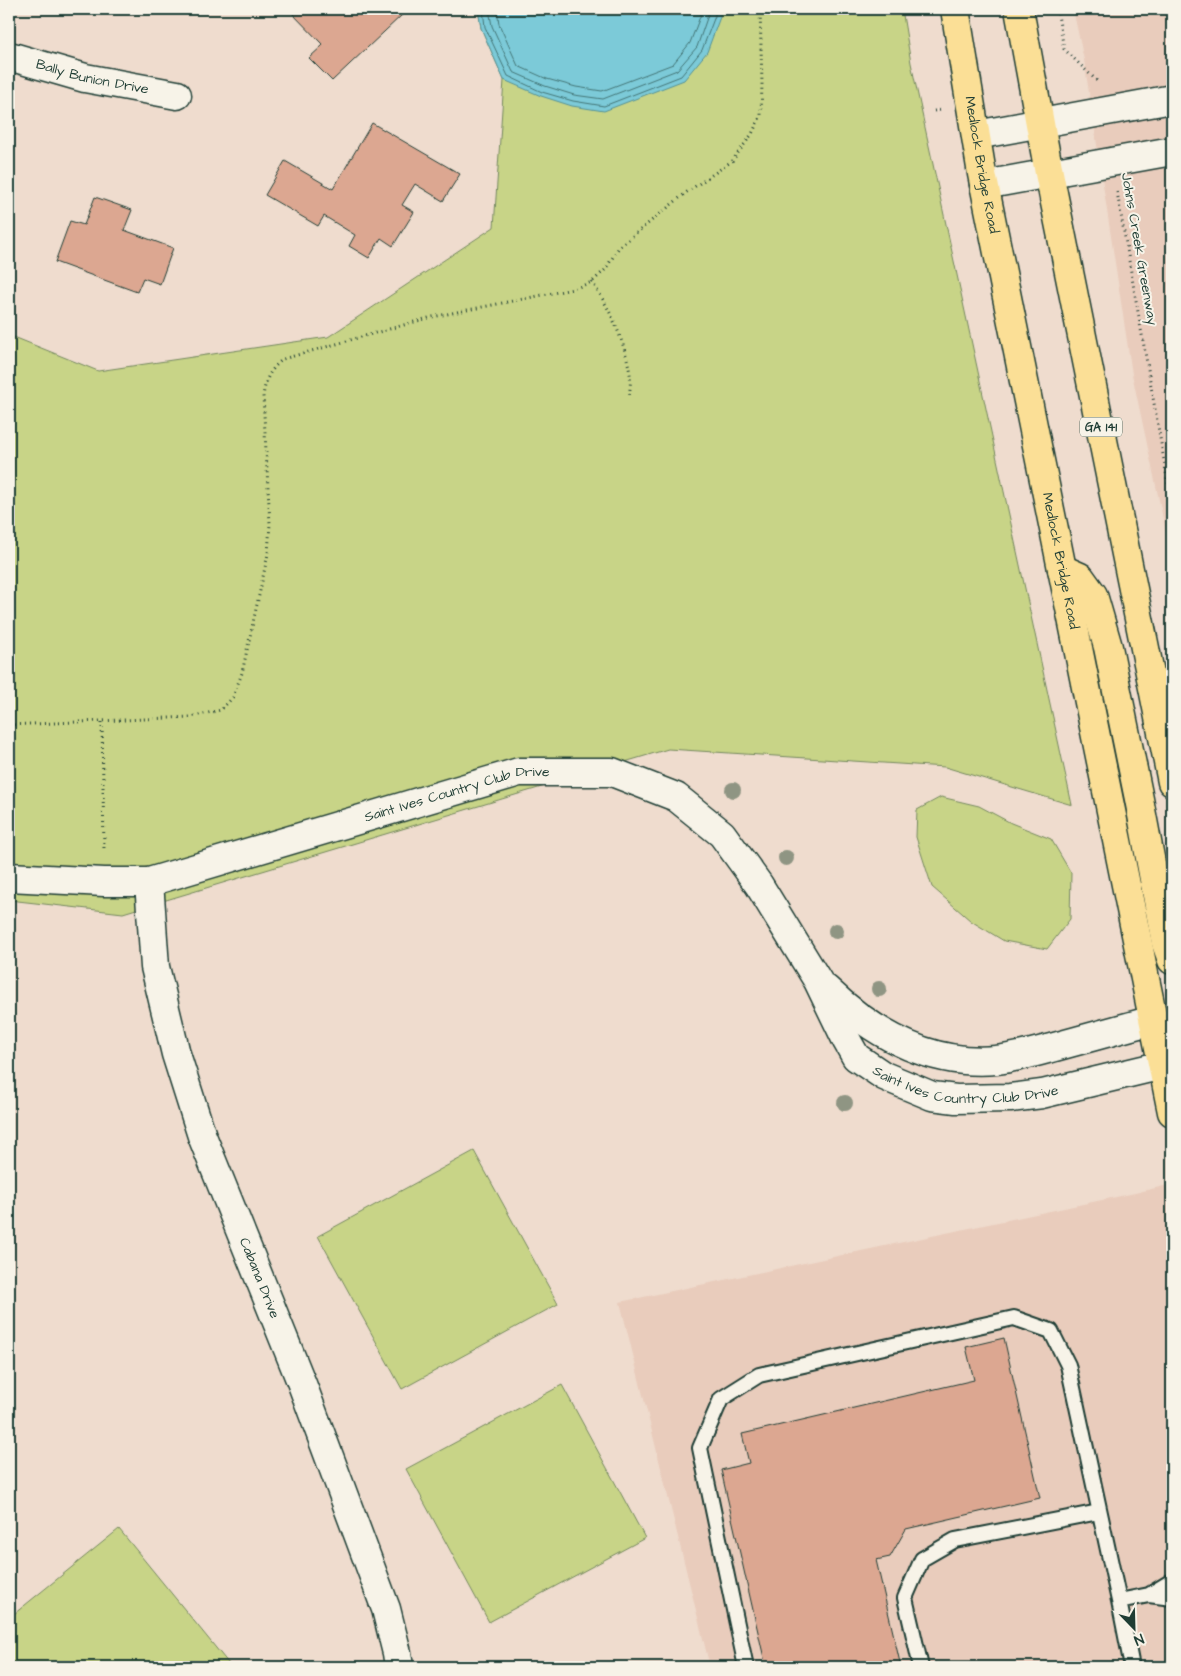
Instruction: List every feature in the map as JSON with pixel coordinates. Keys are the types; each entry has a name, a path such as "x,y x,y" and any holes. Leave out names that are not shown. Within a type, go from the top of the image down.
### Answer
{"highway":[{"name":"Medlock Bridge Road","path":"955,9 984,185 1162,1045 1172,1112"},
{"name":"GA 141","path":"1019,9 1049,173 1172,782"},
{"path":"1062,569 1080,577 1093,596 1108,647 1166,943 1172,960"}],"street":[{"name":"Bally Bunion Drive","path":"9,56 85,78 177,95"},
{"path":"976,135 1172,99"},
{"path":"984,185 1172,151"},
{"name":"Saint Ives Country Club Drive","path":"9,877 104,882 149,882 519,772 612,772 676,797 722,834 759,885 818,981 856,1057 884,1076 932,1096 956,1099 1026,1096 1042,1094 1162,1045"},
{"name":"Cabana Drive","path":"149,882 155,966 179,1063 202,1136 302,1384 386,1609 399,1667"},
{"name":"Saint Ives Country Club Drive","path":"818,981 844,1006 871,1026 916,1050 976,1061 1162,1045"},
{"path":"1018,1057 1026,1096"}],"lane":[{"path":"746,1667 700,1448 721,1399 759,1375 1014,1318 1051,1331 1068,1365 1132,1667"},
{"path":"921,1667 905,1598 922,1559 955,1540 1099,1512"},
{"path":"1149,1595 1172,1581"},
{"path":"1119,1601 1149,1595 1172,1598"}],"path":[{"path":"9,725 190,717 221,710 233,697 242,673 268,554 270,524 263,396 266,379 274,367 283,358 432,317 573,289 592,282 605,270 619,247 672,203 732,161 752,134 761,115 760,9"},
{"path":"1057,9 1064,49 1098,81 1103,112"},
{"name":"Johns Creek Greenway","path":"1112,163 1172,506"},
{"path":"592,282 604,300 623,348 630,375 630,397"},
{"path":"102,722 104,882"}],"shaded area":[{"path":"1073,9 1172,9 1172,572 1164,523 1132,374 1084,60"},
{"path":"1172,1184 1172,1667 710,1667 620,1302"}],"green space":[{"path":"478,9 902,9 911,63 1072,805 945,767 668,749 123,913 9,900 9,335 98,371 328,337 494,227 504,80 481,28"},
{"path":"941,797 979,806 1011,823 1051,839 1071,873 1070,919 1047,949 1004,941 971,921 932,887 916,837 917,810"},
{"path":"474,1151 558,1304 402,1389 318,1236"},
{"path":"562,1385 645,1538 489,1622 406,1469"},
{"path":"119,1529 229,1664 225,1667 9,1667 9,1618"}],"water":[{"path":"478,9 720,9 720,17 707,52 684,80 604,111 572,106 541,96 504,80 481,28"}],"building":[{"path":"288,9 396,9 402,15 332,81 309,58 323,45"},
{"path":"372,123 460,174 443,201 415,184 402,205 414,212 393,246 381,238 369,258 349,246 355,235 324,216 318,226 265,195 285,161 333,189"},
{"path":"95,197 132,210 124,230 173,248 160,284 143,278 137,292 55,262 70,221 84,225"},
{"path":"1004,1338 1040,1498 906,1529 890,1557 876,1560 901,1667 766,1667 721,1470 749,1463 742,1434 974,1380 966,1347"}]}
